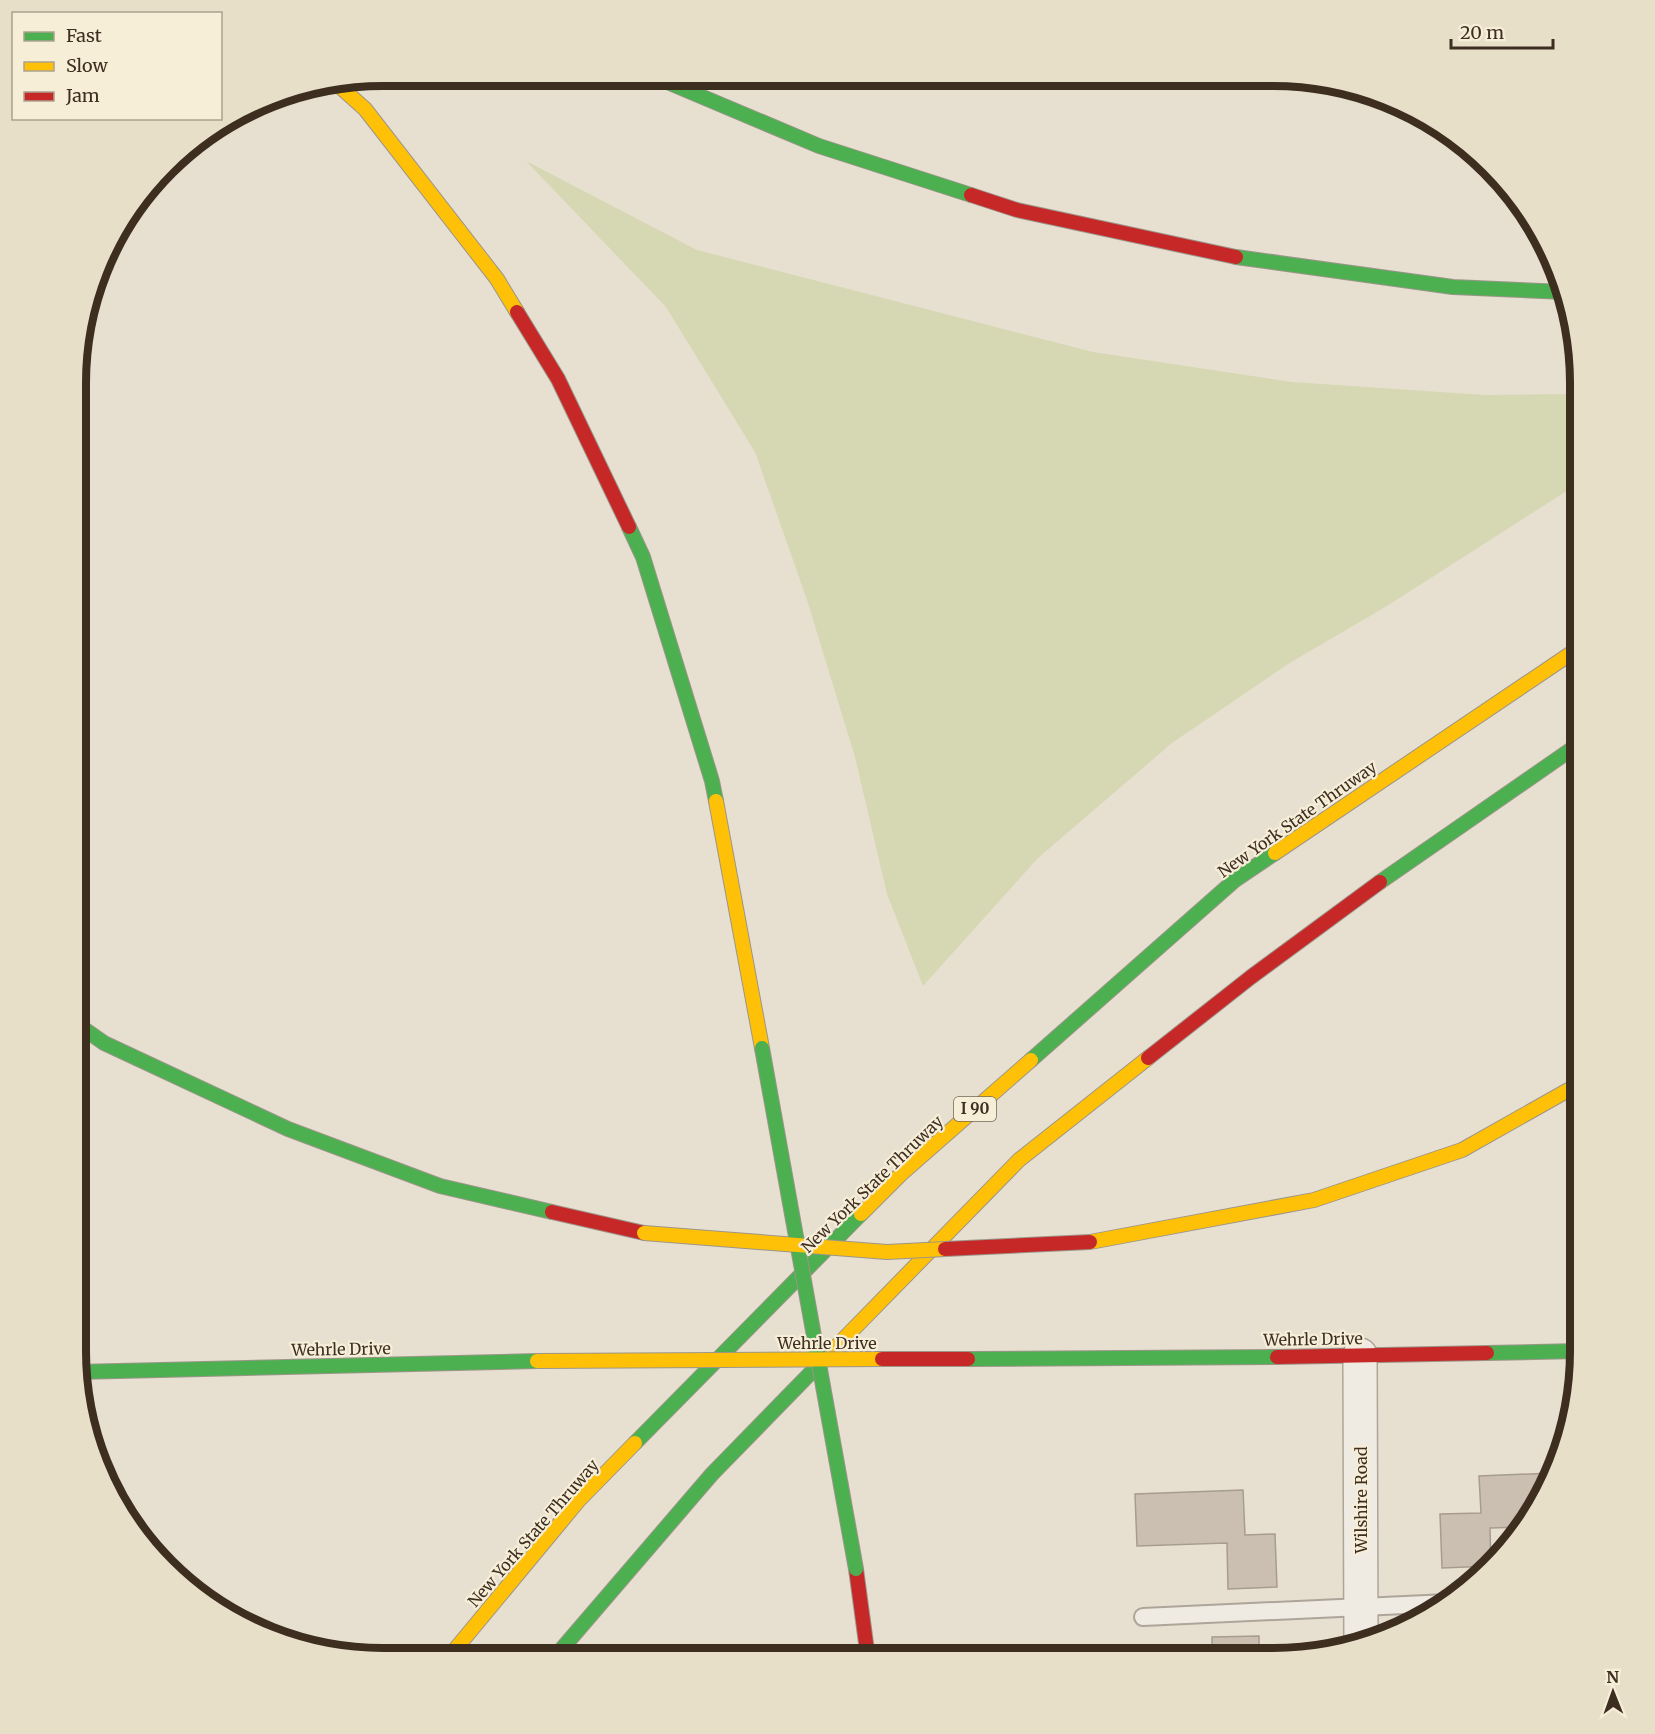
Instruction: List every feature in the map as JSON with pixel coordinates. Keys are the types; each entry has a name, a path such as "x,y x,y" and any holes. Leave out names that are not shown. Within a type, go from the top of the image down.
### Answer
{"main road":[{"path":"677,86 819,146 1017,210 1220,255 1453,287 1555,292"},
{"path":"342,88 365,109 497,279 558,379 643,557 712,781 856,1569 866,1648"},
{"name":"New York State Thruway","path":"456,1648 579,1500 901,1174 1235,880 1570,654"},
{"path":"563,1648 712,1474 1018,1160 1251,977 1419,854 1570,750"},
{"path":"86,1030 104,1043 288,1129 440,1186 644,1233 887,1252 1090,1242 1314,1200 1462,1150 1570,1089"},
{"name":"Wehrle Drive","path":"86,1372 537,1361 968,1359 1570,1351"}],"street":[{"name":"Wilshire Road","path":"1360,1355 1361,1635"}],"lane":[{"path":"1143,1617 1429,1604"}],"green space":[{"path":"526,161 697,250 1093,352 1292,382 1485,395 1570,394 1570,489 1387,606 1288,664 1172,743 1038,858 923,986 887,894 855,757 807,600 755,452 666,307"}],"building":[{"path":"1543,1473 1530,1500 1511,1527 1490,1528 1491,1553 1483,1562 1478,1567 1442,1568 1440,1514 1481,1513 1479,1476"},
{"path":"1243,1490 1245,1535 1275,1534 1277,1587 1228,1589 1227,1543 1137,1546 1135,1494"},
{"path":"1259,1636 1259,1648 1212,1648 1212,1637"}],"traffic: fast":[{"path":"677,86 819,146 971,195"},
{"path":"1236,257 1453,287 1555,292"},
{"path":"629,527 643,557 712,781 716,801"},
{"path":"1380,882 1570,750"},
{"path":"1031,1060 1235,880 1275,853"},
{"path":"86,1030 104,1043 288,1129 440,1186 552,1212"},
{"path":"762,1048 856,1569"},
{"path":"635,1443 861,1214"},
{"path":"563,1648 712,1474 833,1350"},
{"path":"1487,1353 1570,1351"},
{"path":"968,1359 1277,1357"},
{"path":"86,1372 537,1361"}],"traffic: slow":[{"path":"342,88 365,109 497,279 517,312"},
{"path":"1275,853 1570,654"},
{"path":"716,801 762,1048"},
{"path":"833,1350 1019,1160 1148,1058"},
{"path":"861,1214 901,1174 1031,1060"},
{"path":"1090,1242 1314,1200 1462,1150 1570,1089"},
{"path":"644,1233 887,1252 945,1249"},
{"path":"537,1361 882,1359"},
{"path":"456,1648 579,1500 635,1443"}],"traffic: jam":[{"path":"971,195 1017,210 1236,257"},
{"path":"517,312 558,379 629,527"},
{"path":"1148,1058 1251,977 1380,882"},
{"path":"552,1212 644,1233"},
{"path":"945,1249 1090,1242"},
{"path":"1277,1357 1487,1353"},
{"path":"882,1359 968,1359"},
{"path":"856,1569 867,1648"}]}
